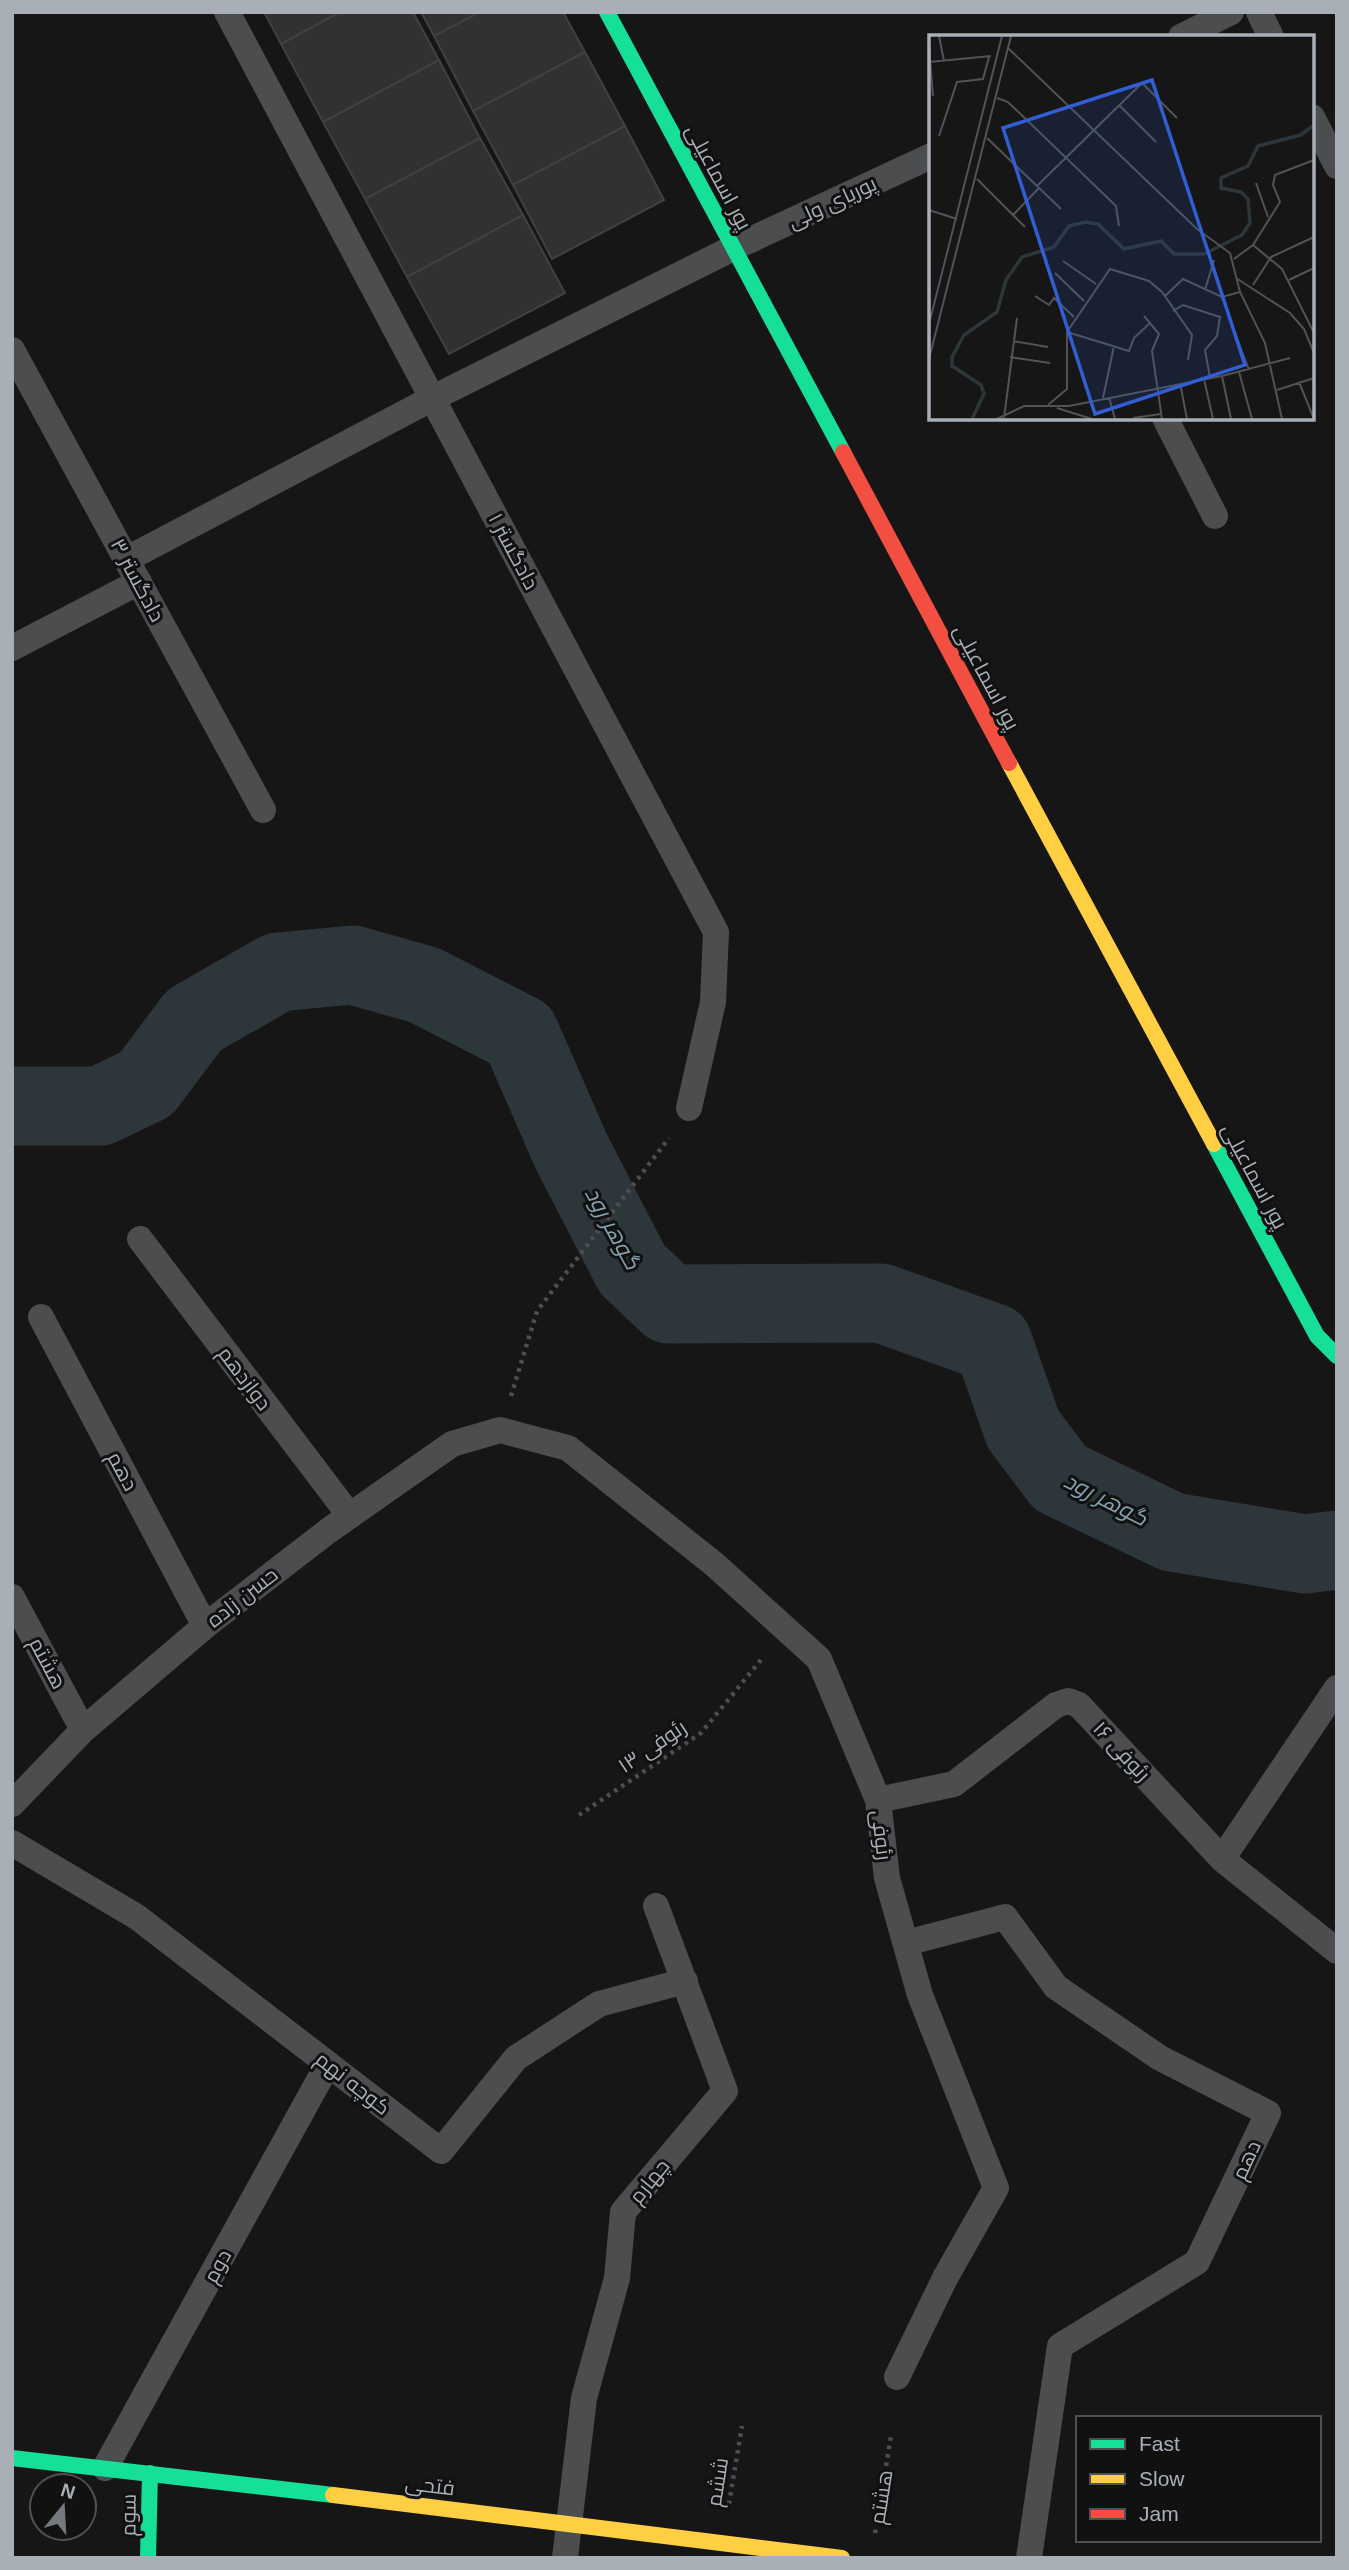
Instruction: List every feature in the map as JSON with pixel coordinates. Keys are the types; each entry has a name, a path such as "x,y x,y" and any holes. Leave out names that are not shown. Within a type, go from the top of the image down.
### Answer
{"street":[{"name":"پور اسماعیلی","path":"607,12 1317,1336 1337,1356"},
{"name":"فتحی","path":"12,2458 723,2543 769,2553 842,2558"},
{"name":"سوم","path":"148,2558 150,2473"}],"lane":[{"name":"دادگستر ۱","path":"227,12 716,932 713,1002 689,1108"},
{"path":"1185,35 1231,12"},
{"path":"1259,12 1270,35"},
{"path":"1314,121 1337,166"},
{"name":"پوریای ولی","path":"12,648 133,570 433,398 733,248 929,157"},
{"name":"دادگستر ۳","path":"12,349 263,810"},
{"path":"1167,420 1215,516"},
{"name":"دوازدهم","path":"140,1240 350,1516"},
{"name":"دهم","path":"41,1317 205,1626"},
{"name":"حسن زاده","path":"12,1804 83,1730 205,1626 350,1516 452,1444 500,1430"},
{"name":"رئوفی","path":"500,1430 568,1448 714,1564 819,1659 877,1800 887,1878 920,1995 996,2188 945,2278 897,2377"},
{"name":"هشتم","path":"12,1597 83,1730"},
{"path":"1222,1859 1337,1688"},
{"name":"رئوفی ۱۶","path":"877,1800 954,1784 1056,1705 1068,1701 1079,1705 1222,1859 1337,1951"},
{"name":"کوچه نهم","path":"12,1843 137,1917 441,2151 516,2057 599,2004 685,1981"},
{"name":"چهارم","path":"570,2524 584,2398 617,2278 623,2212 725,2091 656,1906"},
{"name":"دهم","path":"906,1943 1005,1917 1056,1987 1160,2058 1268,2113 1197,2262 1060,2346 1029,2558"},
{"name":"دوم","path":"105,2468 328,2064"},
{"path":"565,2558 570,2524"}],"path":[{"path":"500,1430 537,1311 653,1160"},
{"name":"رئوفی ۱۳","path":"579,1815 701,1732 786,1628"},
{"name":"ششم","path":"723,2543 742,2426"},
{"name":"هشتم","path":"874,2544 891,2436"}],"building":[{"path":"264,12 340,12 281,44"},
{"path":"340,12 413,12 439,60 323,122 281,44"},
{"path":"421,12 480,12 434,36"},
{"path":"480,12 563,12 585,52 473,111 434,36"},
{"path":"585,52 625,126 513,185 473,111"},
{"path":"439,60 480,138 365,199 323,122"},
{"path":"625,126 664,200 552,259 513,185"},
{"path":"480,138 523,215 407,277 365,199"},
{"path":"523,215 565,293 449,354 407,277"}],"waterway":[{"name":"گوهر رود","path":"12,1106 100,1106 146,1084 194,1020 278,972 353,965 424,985 520,1034 571,1151 632,1269 669,1304 881,1303 993,1343 1023,1429 1060,1478 1172,1532 1305,1554 1337,1550"}],"traffic: fast":[{"path":"607,12 843,452"},
{"path":"1214,1144 1317,1336 1337,1356"},
{"path":"12,2458 333,2495"},
{"path":"148,2558 150,2473"}],"traffic: slow":[{"path":"1009,763 1214,1144"},
{"path":"333,2495 842,2558"}],"traffic: jam":[{"path":"843,452 1009,763"}]}
